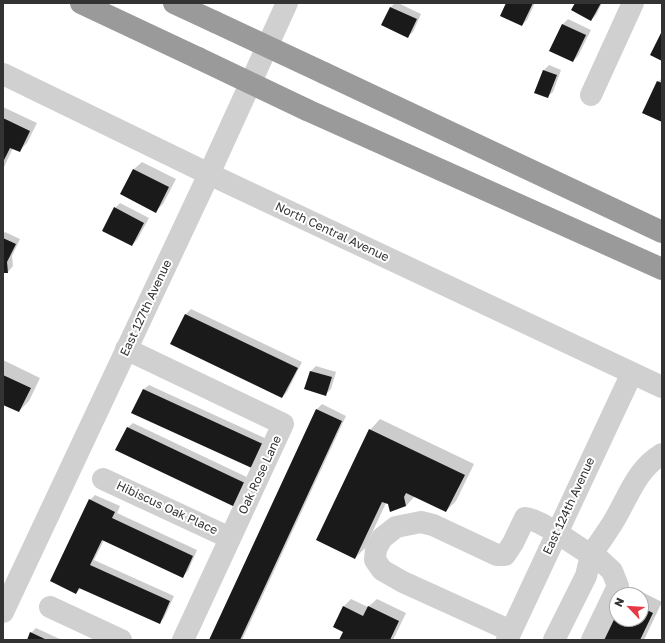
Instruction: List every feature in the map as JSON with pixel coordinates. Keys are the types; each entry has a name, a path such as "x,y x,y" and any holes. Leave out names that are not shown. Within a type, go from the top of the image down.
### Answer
{"highway":[{"path":"81,3 307,110 662,269"},
{"path":"174,3 662,232"}],"street":[{"name":"East 127th Avenue","path":"3,612 209,174 286,3"},
{"path":"591,95 633,3"},
{"name":"North Central Avenue","path":"3,74 209,174 662,387"},
{"name":"Oak Rose Lane","path":"126,349 283,424 183,640"},
{"name":"East 124th Avenue","path":"509,635 632,373"},
{"path":"554,640 586,576 591,555 615,519 637,477 643,469 662,454"},
{"name":"Hibiscus Oak Place","path":"103,479 230,538"},
{"path":"509,635 382,570 375,560 376,549 382,538 396,528 421,522 434,525 497,555 505,555 514,543 525,518 530,518 599,559 612,571 618,586 592,640"},
{"path":"50,607 121,640"}],"building":[{"path":"506,3 533,3 522,26 500,16"},
{"path":"575,3 601,3 591,21 571,10"},
{"path":"390,7 417,19 408,38 381,25"},
{"path":"562,24 586,35 573,62 549,51"},
{"path":"662,31 662,61 650,55"},
{"path":"543,70 557,75 548,98 534,93"},
{"path":"657,81 662,83 662,122 642,113"},
{"path":"3,118 30,131 20,152 10,148 3,162"},
{"path":"133,169 169,187 156,213 120,194"},
{"path":"114,207 144,223 132,246 102,231"},
{"path":"3,238 16,244 7,262 8,273 3,273"},
{"path":"185,314 298,368 282,398 170,344"},
{"path":"310,371 332,377 326,396 304,389"},
{"path":"3,375 31,388 19,412 3,405"},
{"path":"143,389 265,445 254,469 131,413"},
{"path":"316,409 342,421 240,640 209,640"},
{"path":"127,427 247,484 235,507 115,450"},
{"path":"369,429 465,475 446,512 406,493 404,497 406,506 390,512 388,504 382,502 355,559 316,540"},
{"path":"89,499 115,512 112,518 193,556 183,578 102,540 90,565 170,601 160,624 79,588 76,594 50,581"},
{"path":"343,606 363,616 368,606 399,621 390,640 339,640 343,632 333,627"},
{"path":"649,611 653,613 649,621"},
{"path":"609,621 609,627 646,627 640,640 600,640"},
{"path":"30,632 47,640 27,640"}]}
